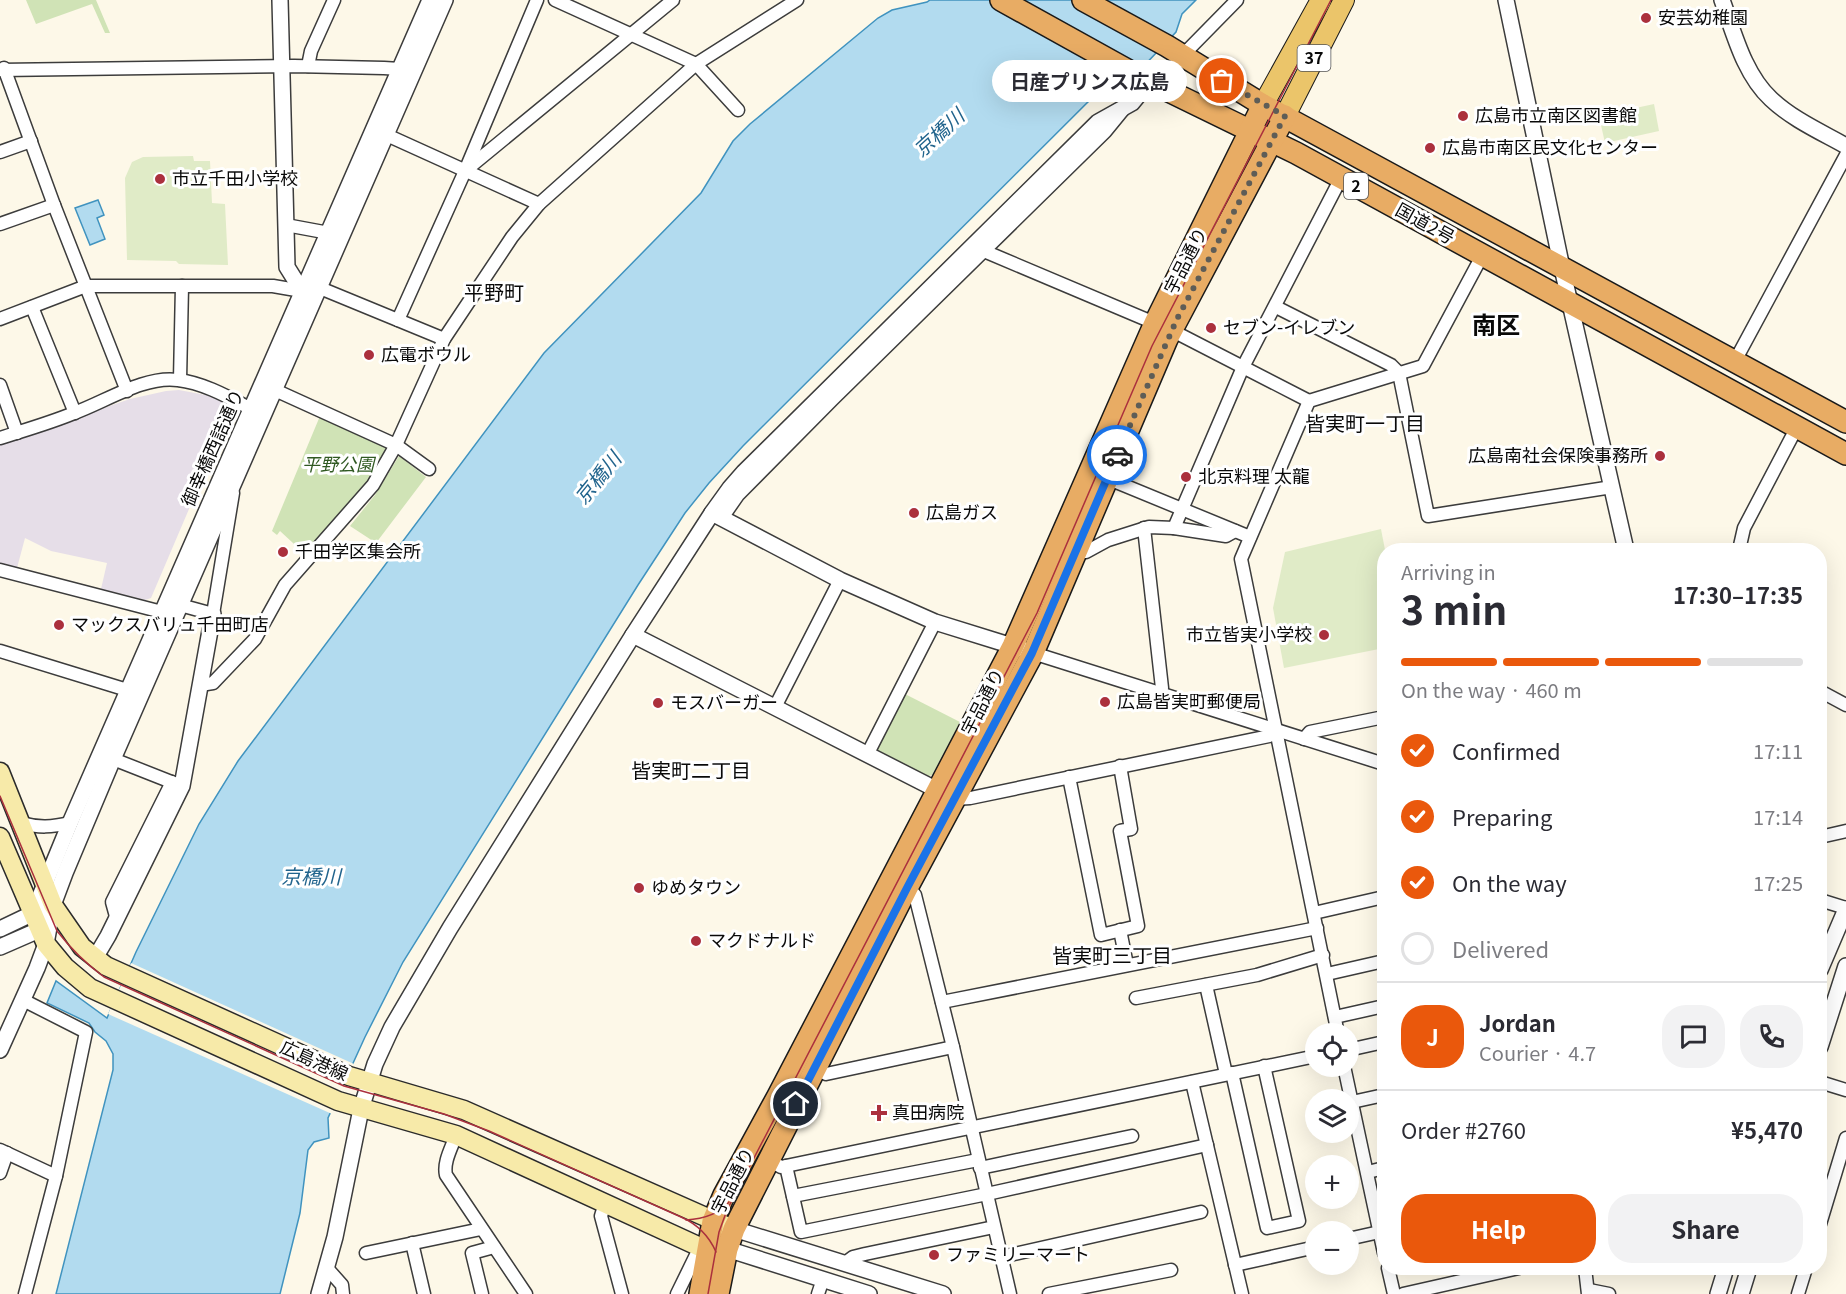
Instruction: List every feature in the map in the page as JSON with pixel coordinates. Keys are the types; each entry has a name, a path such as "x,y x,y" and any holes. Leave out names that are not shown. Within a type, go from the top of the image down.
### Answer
{"highway":[{"name":"国道2号","path":"1001,0 1144,78 1272,140 1846,454"},
{"name":"国道2号","path":"1083,0 1263,105 1846,422"},
{"name":"宇品通り","path":"1023,650 1098,474 1263,105"},
{"name":"宇品通り","path":"1163,327 1285,116"},
{"name":"宇品通り","path":"718,1294 711,1248 712,1221 724,1195 946,795 1077,549 1098,474"},
{"name":"宇品通り","path":"700,1294 711,1248 734,1229 777,1163 815,1067 908,886 946,795"}],"main road":[{"name":"37","path":"1263,105 1320,0"},
{"name":"37","path":"1285,116 1344,0"},
{"name":"広島港線","path":"0,772 53,905 82,947 95,958 125,976 349,1077 464,1110 734,1229"},
{"name":"広島港線","path":"0,837 39,929 75,977 90,988 338,1101 456,1135 605,1203 711,1248"}],"street":[{"path":"280,0 287,267 302,291"},
{"path":"308,66 311,51 334,0"},
{"name":"御幸橋西詰通り","path":"406,71 430,0"},
{"name":"御幸橋西詰通り","path":"268,387 302,291 328,233 379,132 406,71 445,0"},
{"path":"398,320 465,171 537,0"},
{"path":"555,0 696,64 738,110"},
{"path":"465,171 630,36 670,0"},
{"path":"200,685 213,683 255,639 285,585 366,496 396,445 444,339 512,237 539,204 696,64 797,0"},
{"path":"1174,51 1237,0"},
{"path":"1506,0 1562,268 1624,543"},
{"path":"1722,0 1747,64 1761,88 1784,109 1846,146"},
{"path":"127,391 2,69 308,66 406,71"},
{"path":"319,1294 335,1237 361,1109 392,1027 450,928 633,635 717,515 730,488 1098,122 1132,103 1144,78"},
{"path":"717,515 1105,132 1123,109"},
{"path":"379,132 539,204"},
{"name":"御幸橋西詰通り","path":"39,929 53,905 113,759 162,612 268,387 320,288 379,132"},
{"path":"0,152 31,141"},
{"path":"1735,361 1846,154"},
{"path":"1174,528 1243,367 1341,178"},
{"path":"0,224 54,205"},
{"path":"286,225 328,233"},
{"path":"984,251 1163,327 1309,402 1423,366 1482,256"},
{"path":"0,319 86,286 273,286 302,291 320,288 444,339"},
{"path":"180,380 182,286"},
{"path":"32,307 75,413"},
{"path":"1275,307 1391,365 1400,373 1428,516 1612,487"},
{"path":"0,438 75,413 161,379 180,380 208,389 257,412"},
{"path":"0,386 17,433"},
{"path":"268,387 396,445 429,469"},
{"path":"1309,402 1241,559 1336,1023"},
{"name":"御幸橋西詰通り","path":"39,929 45,883 70,823 180,605 236,480 257,412"},
{"path":"1741,543 1744,528 1797,427"},
{"path":"1098,474 1250,537"},
{"path":"95,958 117,920 177,784 200,685 236,480"},
{"path":"717,515 840,580 935,622 1377,762"},
{"path":"1077,549 1086,552 1108,540 1143,528 1174,528 1226,536 1235,531"},
{"path":"1143,528 1162,688 1160,693"},
{"path":"0,570 162,612 180,605 213,614"},
{"path":"775,707 840,580"},
{"path":"867,755 935,622"},
{"path":"633,635 946,795 970,798 1269,736 1276,731"},
{"path":"0,651 135,692"},
{"path":"1827,695 1846,705"},
{"path":"1304,739 1310,732 1377,718"},
{"path":"113,759 177,784"},
{"path":"1069,777 1101,935 1138,926 1120,831 1131,829 1120,766"},
{"path":"21,823 37,827 54,827 70,823"},
{"path":"1827,835 1846,831"},
{"path":"908,886 915,894 1010,1294"},
{"path":"1314,913 1377,899"},
{"path":"1827,902 1846,908 1827,944"},
{"path":"942,1002 1317,928"},
{"path":"0,929 39,929"},
{"path":"0,947 39,929"},
{"path":"0,1050 23,1000 39,929"},
{"path":"1120,930 1127,965"},
{"path":"1136,998 1257,975 1323,955"},
{"path":"1327,974 1377,963"},
{"path":"1827,1025 1846,966"},
{"path":"1206,985 1267,1228 1299,1221 1264,1066"},
{"path":"23,1000 86,1032 56,1176 25,1294"},
{"path":"1335,1017 1377,1008"},
{"path":"1359,1048 1377,1044"},
{"path":"815,1067 826,1074 953,1047"},
{"path":"1207,1145 987,1194 801,1232 793,1196 777,1163 971,1129 1305,1058"},
{"path":"1192,1082 1242,1294"},
{"path":"1827,1084 1846,1090"},
{"path":"1359,1100 1377,1097"},
{"path":"1359,1133 1377,1211"},
{"path":"456,1135 446,1162 446,1175 526,1294"},
{"path":"793,1196 1132,1136"},
{"path":"1827,1201 1846,1138"},
{"path":"0,1173 3,1151 56,1176"},
{"path":"1368,1172 1377,1170"},
{"path":"605,1203 601,1216 622,1294"},
{"path":"1001,1257 1201,1212"},
{"path":"845,1263 853,1257 865,1254 994,1227"},
{"path":"366,1253 481,1229"},
{"path":"734,1229 943,1294"},
{"path":"1359,1237 1377,1233"},
{"path":"412,1243 424,1294"},
{"path":"482,1294 472,1253 494,1247"},
{"path":"676,1294 711,1248 820,1287 868,1294"},
{"path":"1235,1265 1305,1249"},
{"path":"326,1267 342,1285 343,1294"},
{"path":"1049,1294 1171,1270"},
{"path":"1390,1275 1394,1294"},
{"path":"1403,1294 1488,1275"},
{"path":"1586,1275 1589,1292 1609,1294"},
{"path":"1718,1294 1724,1275"},
{"path":"1741,1294 1747,1275"},
{"path":"1798,1294 1804,1275"}],"shaded area":[{"path":"179,390 211,396 233,406 151,598 145,600 101,589 107,563 51,551 25,538 17,568 0,564 0,443 130,399"}],"green space":[{"path":"26,0 96,0 110,33 105,33 92,4 36,24"},
{"path":"1654,104 1659,131 1605,143 1599,116"},
{"path":"193,156 194,161 210,161 212,203 225,204 228,265 127,260 125,178 132,162 143,157"},
{"name":"平野公園","path":"320,416 386,446 388,452 377,473 306,555 280,531 277,535 272,531"},
{"path":"399,456 426,477 376,543 350,526 375,495"},
{"path":"1381,529 1384,543 1377,543 1377,649 1284,668 1273,608 1285,552"},
{"path":"905,694 960,722 932,775 923,778 878,755 876,748"}],"water":[{"name":"京橋川","path":"930,0 1196,0 1182,14 1176,32 1118,93 1105,92 1095,95 743,446 685,513 403,962 328,1118 329,1138 314,1142 308,1150 300,1213 280,1294 56,1294 113,1070 113,1054 106,1041 95,1032 89,1023 47,1003 56,981 107,1018 136,952 199,824 238,761 544,353 701,193 733,141 750,124 878,18 892,10"},
{"path":"98,200 104,215 97,218 105,239 90,245 75,208"}],"pier":[{"path":"131,963 354,1064 332,1114 108,1014"}],"tram line":[{"path":"708,1294 719,1232 727,1210 1037,613 1152,346 1331,0"},
{"path":"0,796 57,931 104,977 344,1086 444,1114 489,1131 681,1217 702,1231 716,1252"},
{"path":"686,1220 710,1216 729,1202"}],"way so far":[{"path":"1117,455 1186,299 1285,116 1222,81"}],"place":[{"name":"安芸幼稚園","path":"1646,18"},
{"name":"日産プリンス広島","path":"1222,81"},
{"name":"広島市立南区図書館","path":"1463,116"},
{"name":"広島市南区民文化センター","path":"1430,148"},
{"name":"市立千田小学校","path":"160,179"},
{"name":"セブン-イレブン","path":"1211,328"},
{"name":"広電ボウル","path":"369,355"},
{"name":"広島南社会保険事務所","path":"1660,456"},
{"name":"北京料理 太龍","path":"1186,477"},
{"name":"広島ガス","path":"914,513"},
{"name":"千田学区集会所","path":"283,552"},
{"name":"マックスバリュ千田町店","path":"59,625"},
{"name":"市立皆実小学校","path":"1324,635"},
{"name":"広島皆実町郵便局","path":"1105,702"},
{"name":"モスバーガー","path":"658,703"},
{"name":"ゆめタウン","path":"639,888"},
{"name":"マクドナルド","path":"696,941"},
{"name":"真田病院","path":"879,1113"},
{"name":"ファミリーマート","path":"934,1255"}],"district":[{"name":"平野町","path":"494,293"},
{"name":"南区","path":"1496,326"},
{"name":"皆実町一丁目","path":"1365,424"},
{"name":"皆実町二丁目","path":"691,771"},
{"name":"皆実町三丁目","path":"1112,956"}],"route":[{"path":"796,1104 908,886 1032,653 1117,455"}]}
